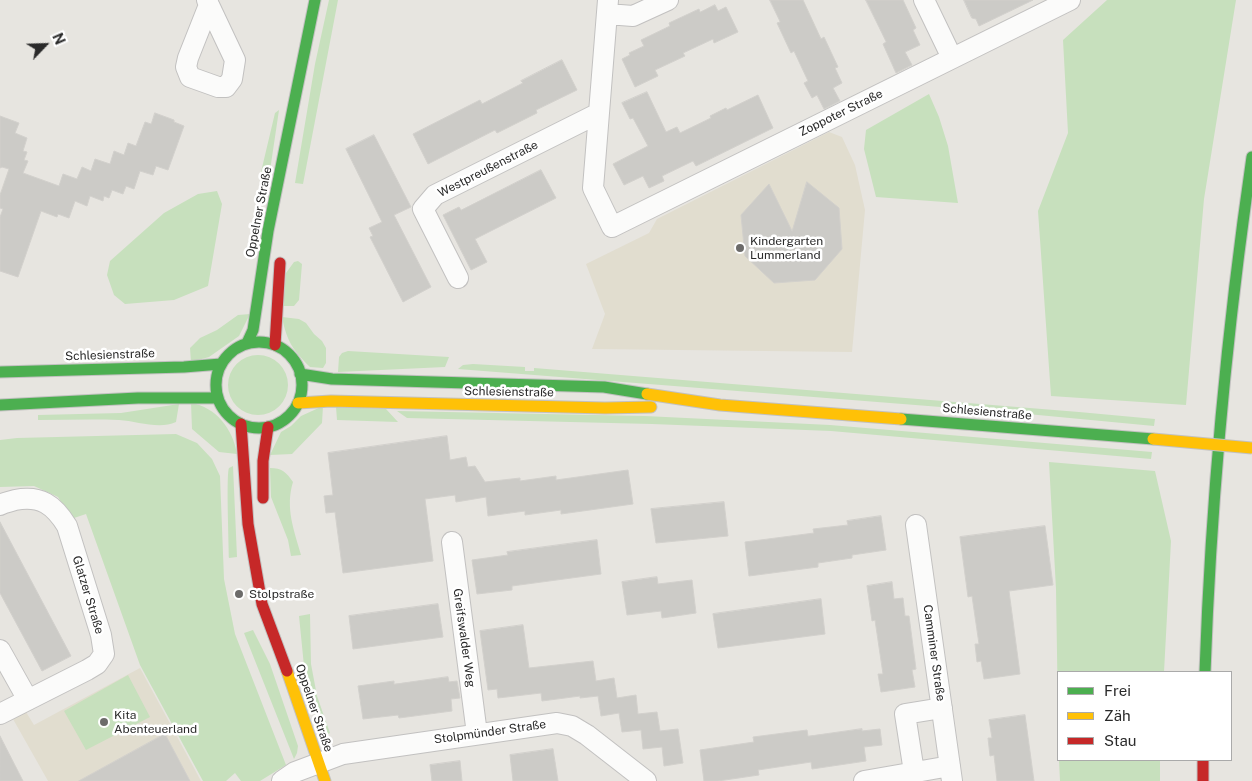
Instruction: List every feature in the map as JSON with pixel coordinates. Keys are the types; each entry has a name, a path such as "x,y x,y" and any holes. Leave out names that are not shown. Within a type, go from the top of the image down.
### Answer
{"main road":[{"name":"Oppelner Straße","path":"247,343 253,330 268,231 315,0"},
{"name":"Oppelner Straße","path":"285,204 298,85"},
{"path":"1205,671 1212,508 1223,374 1252,157"},
{"path":"275,345 281,251"},
{"path":"261,342 275,345 286,352 295,362 300,374 301,388 298,403 290,414 280,422 268,427 254,428 241,424 231,418 223,409 218,398 216,386 221,364 232,351 247,343 261,342"},
{"name":"Schlesienstraße","path":"0,372 184,367 221,364"},
{"name":"Schlesienstraße","path":"300,374 332,379 604,387 720,405 1252,448"},
{"path":"0,405 138,398 218,398"},
{"name":"Schlesienstraße","path":"298,403 331,401 605,408 720,405"},
{"name":"Oppelner Straße","path":"241,424 245,497 262,604 278,643 322,772"},
{"path":"264,509 263,461 268,427"},
{"name":"Oppelner Straße","path":"273,598 278,643"},
{"path":"1202,781 1203,761"}],"street":[{"path":"600,113 608,7 633,16 668,0"},
{"path":"924,0 952,58"},
{"name":"Zoppoter Straße","path":"600,113 593,188 612,227 952,58 1036,8 1070,0"},
{"name":"Westpreußenstraße","path":"458,278 423,209 435,195 600,113"},
{"name":"Glatzer Straße","path":"0,505 21,499 33,499 48,503 60,514 67,526 101,635 104,654 97,664 0,714"},
{"name":"Camminer Straße","path":"916,525 951,774"},
{"name":"Greifswalder Weg","path":"452,542 477,734"},
{"path":"0,650 28,700"},
{"path":"914,772 905,714 942,708"},
{"name":"Stolpmünder Straße","path":"322,772 343,754 557,723 572,726 588,735 646,781"},
{"path":"282,781 295,772 322,772"},
{"path":"864,781 914,772 951,774"}],"shaded area":[{"name":"Kindergarten Lummerland","path":"829,132 842,137 855,165 865,210 852,352 592,349 605,314 586,264 649,233 657,219"},
{"name":"Kita Abenteuerland","path":"140,668 201,781 48,781 13,719 26,712 34,725"}],"green space":[{"path":"329,0 338,0 303,184 295,183 315,64"},
{"path":"1107,0 1236,0 1204,199 1186,405 1051,396 1038,211 1068,133 1063,40"},
{"path":"929,94 948,146 958,203 876,197 864,149 866,130"},
{"path":"279,110 268,184 261,172 275,113"},
{"path":"217,191 222,204 208,286 174,300 125,304 114,295 107,275 110,261 164,213 198,194"},
{"path":"298,261 302,264 299,300 294,306 283,306 286,273 294,262"},
{"path":"250,314 239,336 209,357 191,362 190,348 200,338 217,330 238,315"},
{"path":"282,317 299,319 306,323 322,341 326,348 326,363 323,368 310,367 299,356 286,333"},
{"path":"348,351 449,357 445,367 338,372 339,357 342,353"},
{"path":"252,355 264,355 275,360 283,368 288,379 286,397 275,410 264,415 252,415 241,410 233,402 228,391 228,379 233,368 241,360"},
{"path":"463,365 525,367 525,371 534,371 534,368 1155,419 1154,426 1017,413 458,369"},
{"path":"191,403 208,409 222,421 232,436 237,454 219,452 192,429"},
{"path":"179,404 176,422 162,425 119,420 38,420 38,415 121,413"},
{"path":"323,406 322,423 292,454 270,455 281,432 291,426 301,416"},
{"path":"336,407 386,409 398,422 337,420"},
{"path":"397,411 645,416 830,425 1152,452 1151,459 831,431 652,424 407,418"},
{"path":"176,434 197,443 212,459 220,476 224,579 235,634 286,765 260,781 241,781 235,773 226,781 203,781 140,665 86,514 71,519 58,497 34,486 0,487 0,440"},
{"path":"1049,462 1155,471 1171,541 1164,671 1057,671 1056,589"},
{"path":"233,466 237,557 229,558 228,473 229,468"},
{"path":"270,468 283,471 293,482 290,510 301,555 291,556 288,540 271,497"},
{"path":"310,614 311,664 317,696 330,733 328,734 322,732 310,702 305,676 299,616"},
{"path":"253,630 270,664 298,746 294,759 244,633"},
{"path":"128,675 150,717 86,750 64,711"},
{"path":"1059,761 1160,761 1160,781 1060,781"}],"building":[{"path":"770,0 803,0 821,39 824,37 838,67 835,68 842,83 833,88 840,101 824,109 817,95 812,98 804,83 808,81 794,51 791,53 777,23 780,22"},
{"path":"866,0 903,0 916,28 913,30 920,45 905,52 912,65 896,73 883,44 886,42"},
{"path":"964,0 1033,0 979,26 976,19 972,18"},
{"path":"715,5 718,11 726,7 738,32 714,43 713,39 683,53 685,56 655,70 658,76 635,87 622,59 630,55 629,53 644,46 641,40 670,26 669,23 699,9 700,12"},
{"path":"562,60 577,90 536,110 537,113 497,133 495,130 428,164 413,134 480,100 482,104"},
{"path":"647,92 666,132 677,127 680,133 711,118 710,116 726,108 727,110 758,95 773,128 696,166 693,161 662,176 664,181 649,188 643,176 624,185 613,164 648,146 633,118 630,119 622,103"},
{"path":"155,113 184,126 168,170 156,166 153,175 140,171 134,189 126,186 123,194 112,190 109,198 104,196 103,201 90,196 87,206 75,201 69,218 58,214 57,217 41,211 18,277 0,271 0,217 3,209 0,208 0,195 9,169 0,168 0,116 19,123 15,133 27,138 23,151 27,152 24,160 28,161 23,173 59,186 63,174 77,179 82,167 91,171 95,159 110,164 114,151 124,155 128,143 136,146 145,122 151,124"},
{"path":"374,135 411,207 394,215 431,287 403,302 370,237 373,236 369,228 382,222 346,149"},
{"path":"541,170 556,198 475,239 487,262 471,270 443,215 459,207 461,210"},
{"path":"807,182 839,208 842,249 815,280 774,283 745,256 741,215 769,184 792,231"},
{"path":"447,436 450,460 466,457 468,467 475,466 485,482 520,478 520,481 556,476 556,480 628,470 633,504 561,514 561,510 525,515 525,511 488,516 486,497 456,502 455,495 425,499 433,561 343,573 335,512 326,513 324,496 333,495 328,453"},
{"path":"724,502 728,536 656,543 651,509"},
{"path":"881,516 886,550 818,563 818,567 749,576 745,542 814,533 813,529 848,525 847,521"},
{"path":"0,522 71,656 42,671 0,593"},
{"path":"1045,526 1053,585 1009,591 1020,674 984,679 981,661 977,662 975,644 979,644 972,596 968,597 960,537"},
{"path":"597,540 601,574 512,586 512,590 477,594 472,560 508,555 507,552"},
{"path":"657,577 658,584 692,580 696,613 662,618 661,611 627,615 622,582"},
{"path":"892,582 894,599 903,598 905,616 909,616 916,669 912,670 915,687 881,692 878,674 883,674 875,620 872,621 867,586"},
{"path":"821,599 825,634 718,648 713,614"},
{"path":"438,604 443,637 353,649 349,616"},
{"path":"523,625 529,668 593,661 596,681 614,678 617,698 636,695 638,714 657,712 660,731 678,729 683,763 664,766 662,747 643,749 641,730 622,732 619,713 601,716 598,696 580,698 580,696 542,701 541,693 498,698 497,689 488,690 480,631"},
{"path":"448,677 449,682 457,681 460,698 451,699 452,711 399,718 398,715 363,719 358,686 394,681 394,684"},
{"path":"1025,715 1034,781 997,781 994,755 990,756 988,738 992,738 989,720"},
{"path":"862,729 862,731 880,729 882,745 864,747 866,761 812,769 811,762 758,770 759,775 718,781 704,781 700,750 754,742 753,737 807,730 808,736"},
{"path":"165,734 190,781 79,781"},
{"path":"0,736 23,781 0,781"},
{"path":"553,749 558,781 513,781 510,755"},
{"path":"460,761 462,781 432,781 430,765"}],"traffic: fast":[{"path":"247,343 253,330 268,231 315,0"},
{"path":"1205,671 1211,543 1221,414 1235,285 1252,157"},
{"path":"259,342 275,345 283,349 295,361 299,369 302,385 299,401 295,409 283,421 275,425 259,428 243,425 235,421 223,409 219,401 216,385 219,369 223,361 235,349 243,345 259,342"},
{"path":"0,372 184,367 221,364"},
{"path":"300,374 332,379 604,387 647,394"},
{"path":"0,405 138,398 218,398"},
{"path":"901,419 1153,439"}],"traffic: slow":[{"path":"647,394 720,405 901,419"},
{"path":"298,403 331,401 605,408 651,407"},
{"path":"1153,439 1252,448"},
{"path":"287,671 325,781"}],"traffic: jam":[{"path":"275,345 280,263"},
{"path":"241,424 248,524 262,604 287,671"},
{"path":"263,498 263,461 268,427"},
{"path":"1203,761 1203,781"}],"place":[{"name":"Kindergarten Lummerland","path":"740,248"},
{"name":"Stolpstraße","path":"239,594"},
{"name":"Kita Abenteuerland","path":"104,722"}]}
